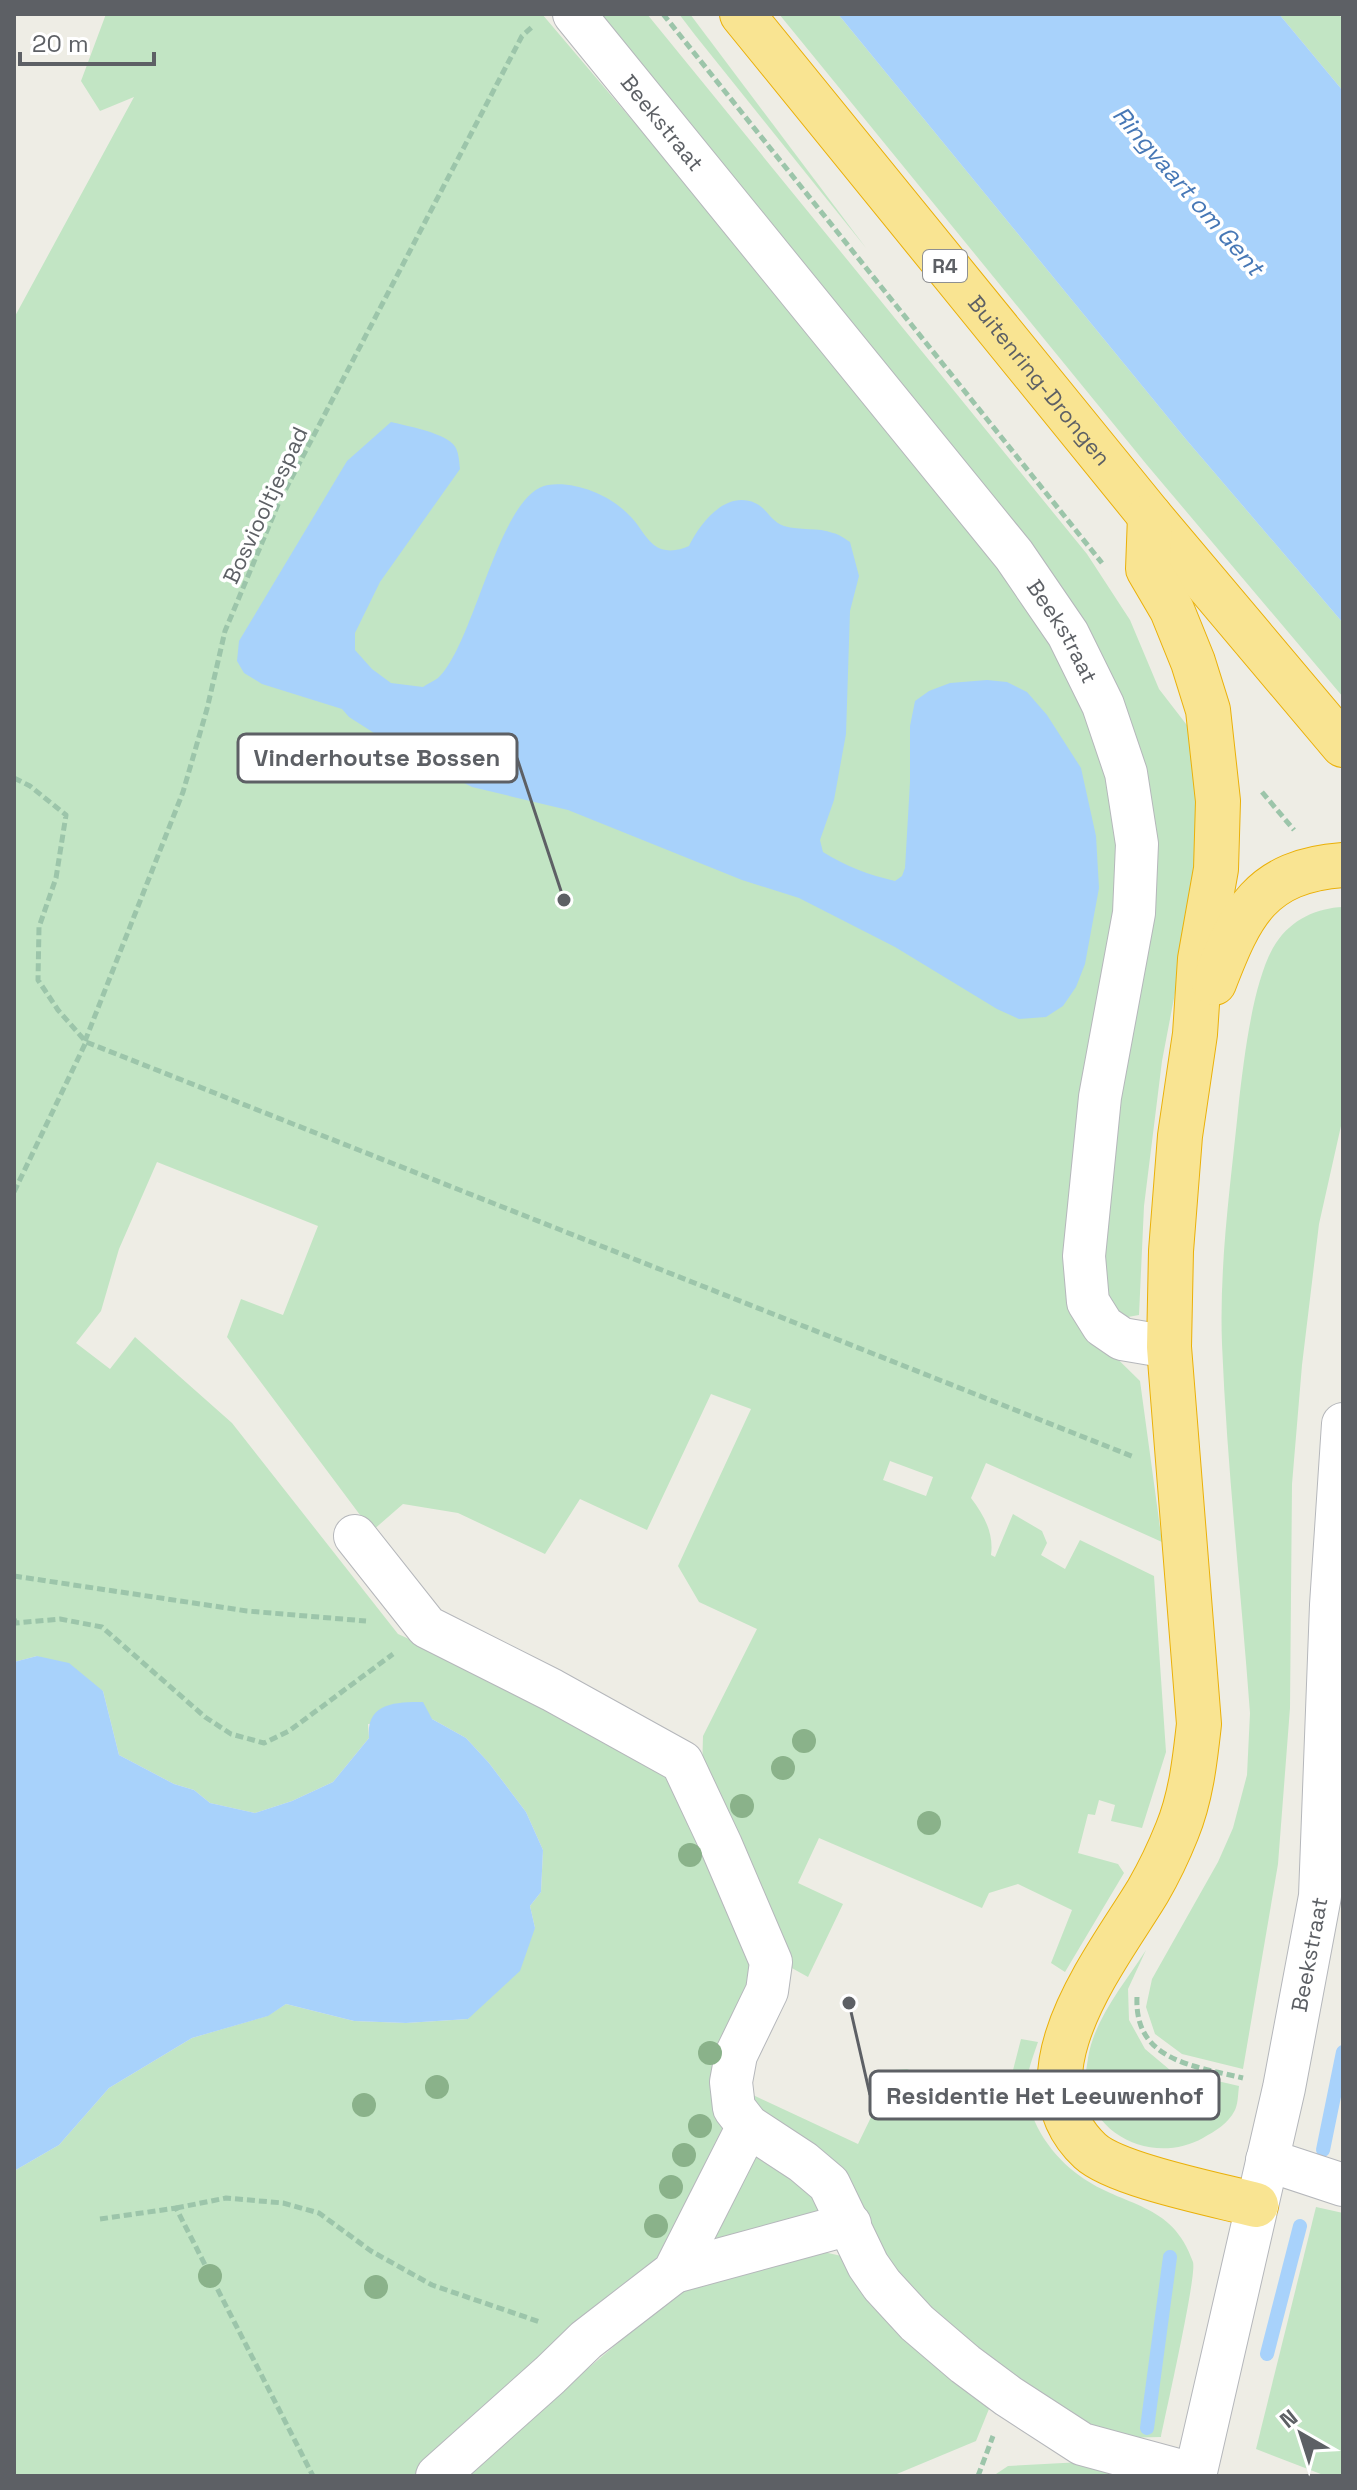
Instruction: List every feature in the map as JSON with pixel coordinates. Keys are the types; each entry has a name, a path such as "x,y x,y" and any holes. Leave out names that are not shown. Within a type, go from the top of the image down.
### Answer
{"highway":[{"name":"Buitenring-Drongen","path":"742,14 1150,516 1343,745"},
{"path":"1150,516 1148,569 1172,610 1208,710 1218,801 1216,869 1200,959 1195,1034 1179,1150 1171,1251 1169,1347 1199,1724 1193,1777 1178,1828 1151,1887 1083,1995 1062,2055 1059,2088 1070,2124 1091,2152 1133,2172 1256,2205"},
{"path":"1195,1034 1234,932 1255,901 1283,879 1309,870 1343,865"}],"street":[{"name":"Beekstraat","path":"574,14 1014,555 1068,634 1103,705 1126,773 1137,844 1134,913 1099,1113 1084,1256 1088,1302 1103,1326 1122,1339 1169,1347"},
{"name":"Beekstraat","path":"1196,2476 1284,2088 1320,1896 1331,1605 1343,1424"},
{"path":"355,1536 427,1627 552,1690 682,1762 771,1962 767,1991 736,2055 731,2082 734,2108 748,2126 803,2162 829,2184 868,2265 882,2285 917,2323 1008,2396 1082,2444 1196,2476"},
{"path":"674,2272 748,2126"},
{"path":"1267,2160 1343,2185"},
{"path":"437,2476 586,2340 674,2272 850,2224"}],"path":[{"path":"663,14 1092,549"},
{"name":"Bosviooltjespad","path":"14,1192 85,1042 183,792 225,631 279,502 477,120 522,36 534,25"},
{"path":"14,778 30,786 66,815 56,878 39,927 38,980 85,1042 1179,1475"},
{"path":"14,1576 247,1611 427,1627"},
{"path":"15,1622 60,1619 102,1627 205,1717 231,1734 264,1743 309,1717 427,1627"},
{"path":"100,2219 226,2198 283,2203 319,2213 371,2251 432,2285 586,2340"},
{"path":"176,2208 313,2476"}],"green space":[{"path":"106,14 542,14 953,498 1060,649 1106,741 1121,840 1083,1325 1140,1381 1162,1542 986,1463 971,1498 987,1525 991,1555 995,1557 1013,1514 1042,1531 1047,1543 1041,1555 1065,1569 1080,1540 1154,1576 1166,1752 1142,1828 1111,1821 1115,1805 1099,1800 1095,1815 1088,1814 1078,1853 1118,1864 1124,1873 1065,1972 1051,1963 1072,1910 1018,1884 989,1893 982,1908 819,1838 798,1883 843,1904 808,1977 790,1967 702,1772 703,1736 757,1629 699,1602 678,1566 751,1409 711,1394 647,1530 580,1499 545,1554 458,1513 403,1504 372,1531 227,1337 241,1299 283,1315 318,1226 157,1162 119,1249 101,1311 76,1343 110,1369 135,1337 232,1423 398,1634 482,1672 675,1773 753,1957 725,2123 662,2251 618,2306 420,2476 14,2476 14,2171 59,2145 109,2088 192,2038 267,2016 286,2004 354,2021 406,2023 468,2019 535,1928 530,1906 541,1892 543,1850 526,1812 489,1763 466,1738 432,1719 368,1724 369,1738 333,1782 292,1801 255,1813 210,1803 194,1790 174,1784 119,1755 103,1691 37,1656 14,1662 14,318 134,97 100,111 81,81","holes":["890,1461 933,1477 926,1496 883,1480"]},
{"path":"592,14 647,14 1087,554 1130,620 1159,689 1193,733 1203,846 1162,1061 1144,1206 1139,1315 1117,1319 1105,1304 1098,1263 1127,727"},
{"path":"679,14 690,14 866,248 695,35"},
{"path":"779,14 838,14 1184,437 1343,623 1343,697 1147,465"},
{"path":"1279,14 1338,14 1343,19 1343,91"},
{"path":"1343,907 1343,1117 1319,1224 1302,1365 1292,1484 1290,1708 1278,1864 1243,2069 1182,2054 1155,2034 1146,2007 1152,1979 1218,1862 1233,1828 1247,1775 1250,1713 1227,1436 1222,1314 1229,1192 1251,1019 1268,958 1282,935 1306,916"},
{"path":"1146,1950 1128,1989 1129,2020 1145,2049 1170,2070 1239,2086 1236,2108 1217,2130 1186,2145 1167,2148 1149,2147 1116,2134 1103,2122 1085,2085 1091,2044 1097,2029"},
{"path":"1021,2039 1038,2042 1027,2090 1032,2115 1044,2139 1080,2176 1160,2216 1184,2242 1193,2262 1186,2316 1161,2437 1118,2438 1085,2426 935,2324 755,2111 753,2095 858,2144 894,2070 907,2069 1016,2118 1012,2074"},
{"path":"753,2144 802,2175 831,2218 698,2253"},
{"path":"1316,2207 1343,2213 1343,2476 1326,2476 1256,2449"},
{"path":"819,2251 846,2257 993,2399 976,2441 892,2476 461,2476 678,2292"},
{"path":"1082,2462 1131,2476 993,2476 1008,2466"}],"water":[{"name":"Ringvaart om Gent","path":"838,14 1279,14 1343,91 1343,623 1184,437"},
{"path":"391,422 448,440 456,449 460,469 380,582 355,633 355,650 372,669 391,683 423,687 438,678 464,634 501,540 515,513 531,494 548,485 559,484 582,488 614,503 631,517 651,542 667,550 689,546 715,511 734,501 744,500 759,505 784,526 827,531 850,542 859,576 850,611 846,734 834,800 820,840 823,852 849,866 895,881 902,876 910,782 910,726 915,701 929,691 950,683 987,680 1007,682 1027,692 1047,715 1081,768 1096,836 1099,888 1085,964 1076,987 1063,1006 1046,1017 1019,1019 895,947 799,898 742,880 568,810 472,787 407,754 349,717 342,709 262,684 244,673 237,661 239,641 347,461"},
{"path":"37,1656 69,1663 103,1691 119,1755 174,1784 194,1790 210,1803 255,1813 292,1801 333,1782 369,1738 369,1726 377,1711 392,1704 423,1702 432,1719 466,1738 489,1763 526,1812 543,1850 541,1892 530,1906 535,1928 520,1971 468,2019 406,2023 354,2021 286,2004 268,2016 192,2038 109,2088 59,2145 14,2171 14,1662"}],"waterway":[{"path":"1323,2150 1343,2052"},
{"path":"1267,2354 1300,2226"},
{"path":"1147,2428 1170,2257"}],"place":[{"name":"Vinderhoutse Bossen","path":"564,900"},
{"name":"Residentie Het Leeuwenhof","path":"849,2003"}]}
